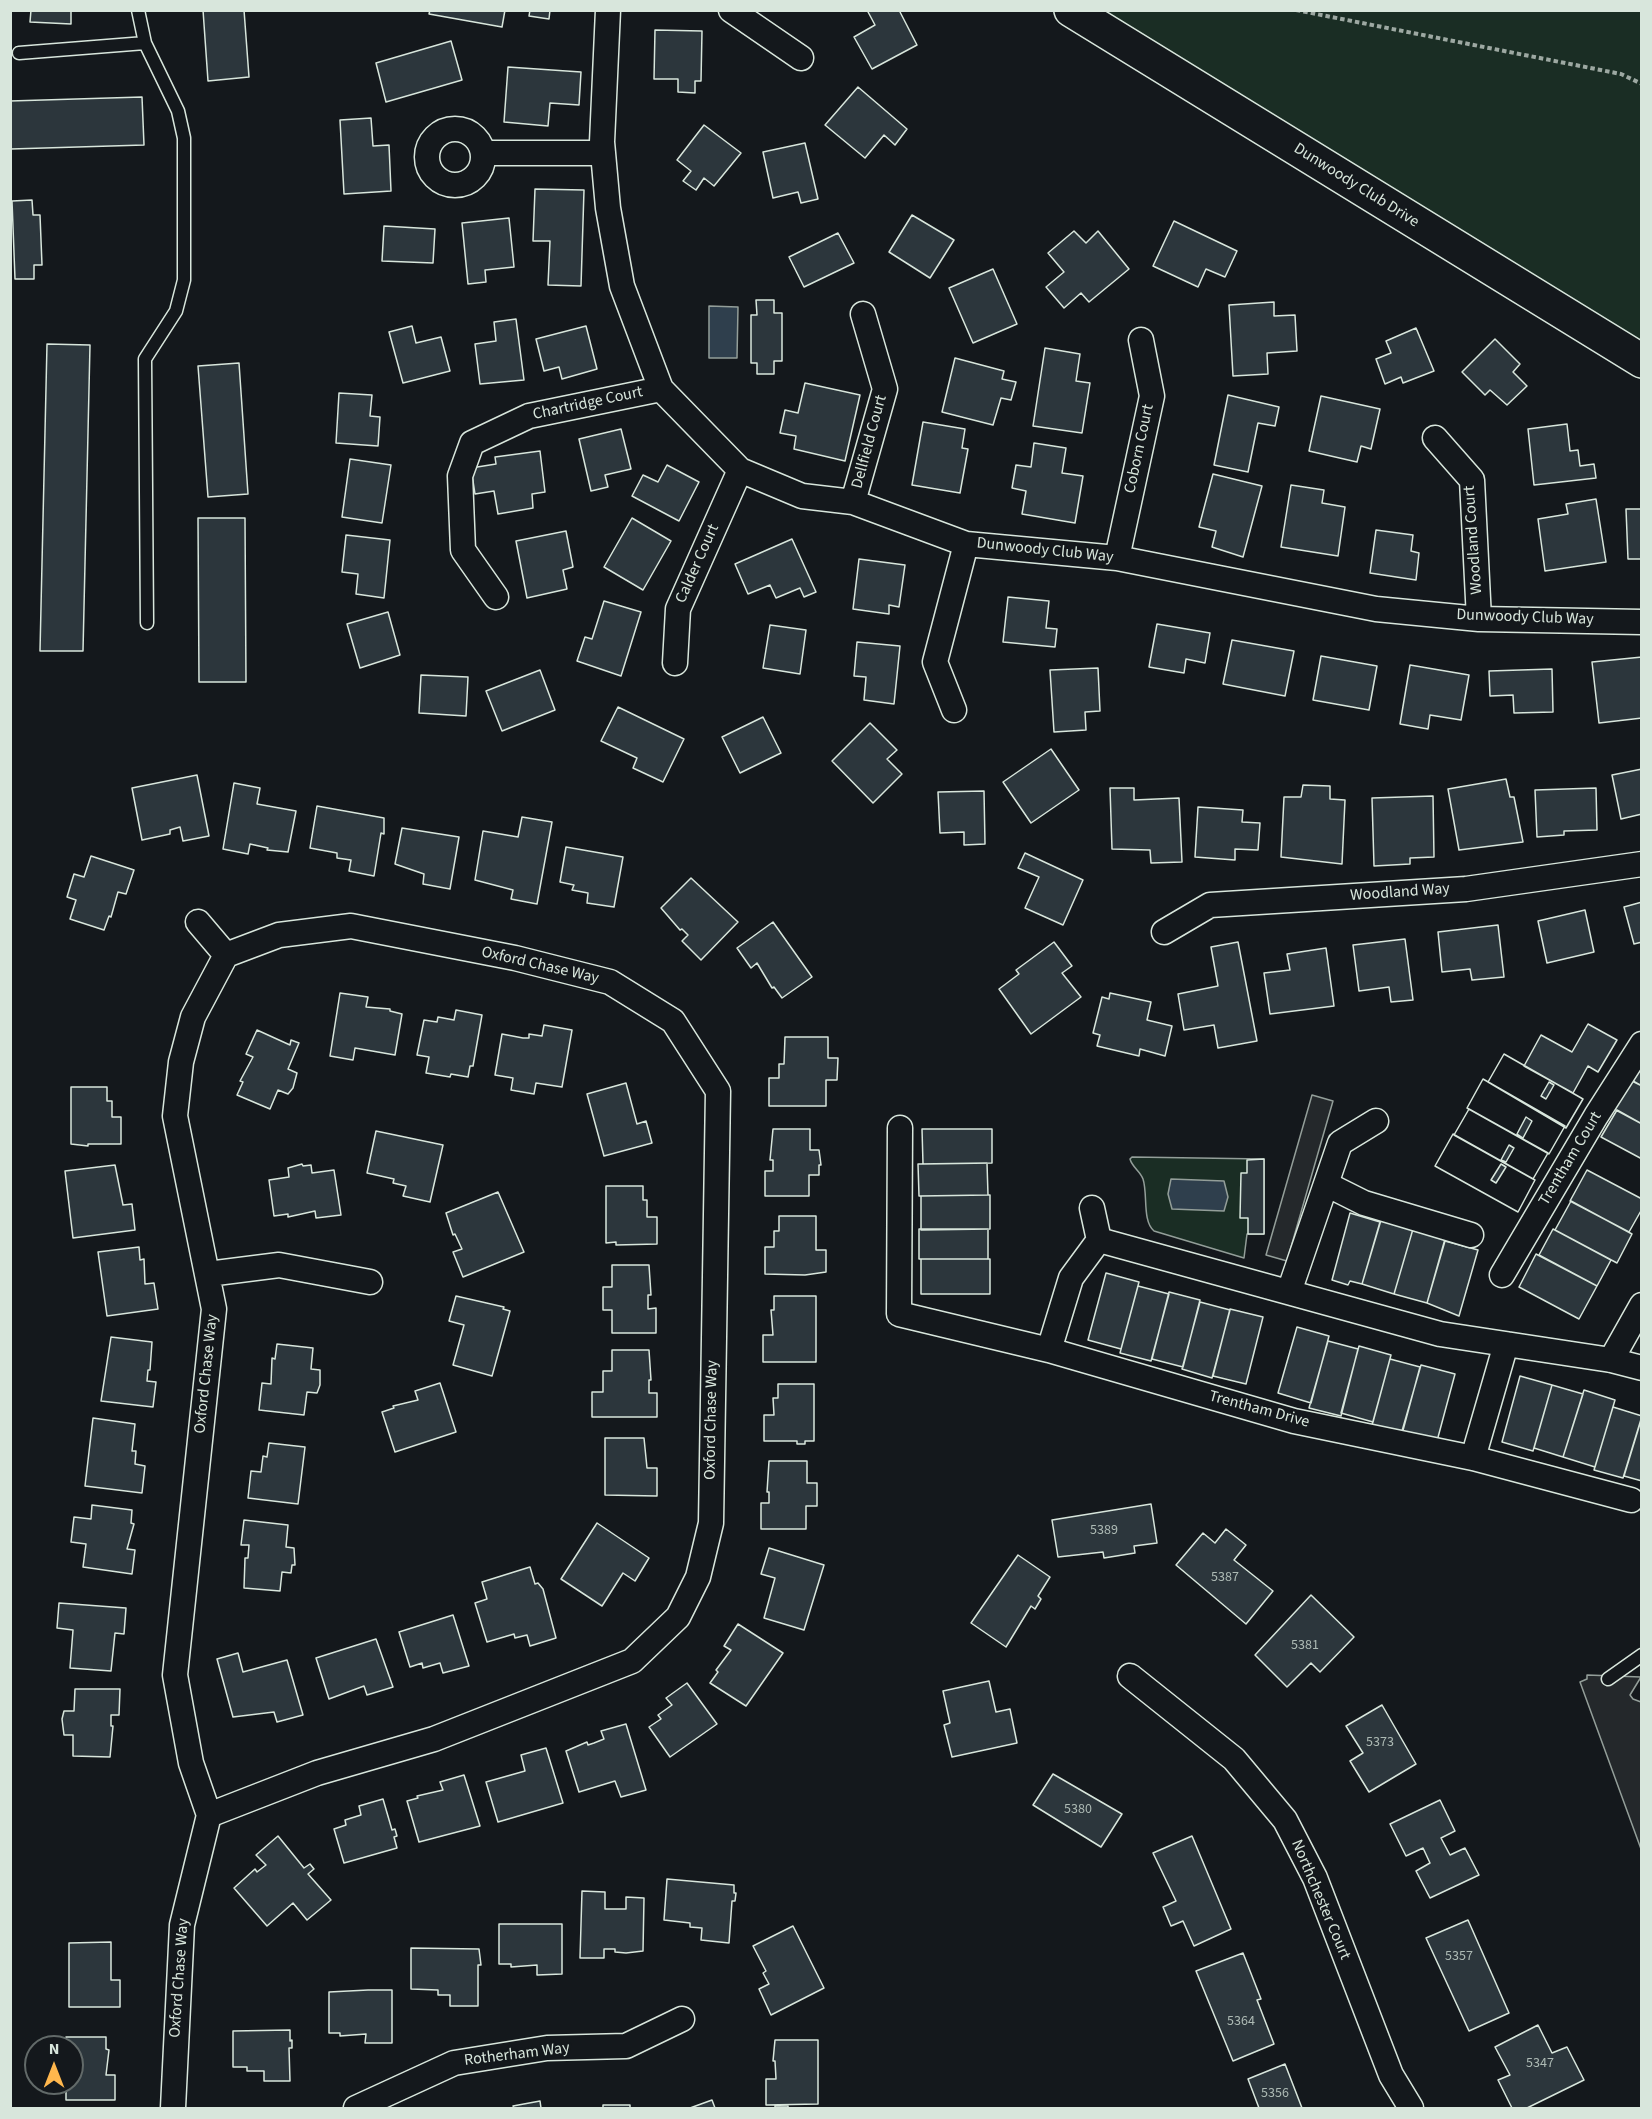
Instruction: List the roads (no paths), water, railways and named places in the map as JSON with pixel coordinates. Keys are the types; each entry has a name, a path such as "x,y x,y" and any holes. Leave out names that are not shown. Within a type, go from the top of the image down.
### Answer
{"street":[{"name":"Dunwoody Club Way","path":"608,10 603,153 608,208 622,286 661,389 740,470 802,496 853,502 966,543 1117,558 1376,609 1479,619 1641,622"},
{"path":"731,10 801,58"},
{"name":"Dunwoody Club Drive","path":"1071,10 1641,361"},
{"path":"484,153 603,153"},
{"name":"Dellfield Court","path":"853,502 885,389 863,314"},
{"name":"Coborn Court","path":"1117,558 1152,396 1141,340"},
{"name":"Chartridge Court","path":"496,597 463,550 460,476 472,443 530,416 661,389"},
{"name":"Woodland Court","path":"1435,438 1472,480 1479,619"},
{"name":"Calder Court","path":"675,663 678,609 740,470"},
{"path":"954,710 935,662 966,543"},
{"name":"Woodland Way","path":"1164,932 1210,905 1466,889 1641,864"},
{"path":"198,922 226,955"},
{"name":"Oxford Chase Way","path":"173,2109 182,1925 209,1815 191,1763 175,1675 214,1309 175,1116 181,1062 193,1017 226,955 279,935 351,926 515,958 610,982 673,1021 718,1091 711,1522 698,1577 678,1617 632,1661 434,1739 317,1773 209,1815"},
{"name":"Trentham Court","path":"1502,1275 1641,1044"},
{"path":"1288,1292 1340,1143 1376,1121"},
{"name":"Trentham Drive","path":"900,1128 899,1314 1049,1350 1294,1421 1473,1458 1631,1500"},
{"path":"1326,1184 1364,1203 1471,1235"},
{"path":"1049,1350 1071,1278 1099,1240 1092,1208"},
{"path":"1099,1240 1440,1334 1611,1360 1641,1368"},
{"path":"208,1274 279,1265 370,1282"},
{"path":"1611,1360 1641,1305"},
{"path":"1473,1458 1506,1344"},
{"name":"Northchester Court","path":"1130,1676 1234,1759 1285,1820 1314,1878 1391,2075 1411,2109"},
{"name":"Rotherham Way","path":"356,2109 454,2063 547,2048 626,2046 682,2019"}],"lane":[{"path":"138,10 145,43 178,111 184,138 184,280 177,311 145,359 147,623"},
{"path":"19,53 145,43"},
{"path":"1608,1679 1641,1655"}],"water":[{"path":"709,306 738,307 737,358 709,358"},
{"path":"1171,1179 1224,1181 1228,1197 1224,1211 1172,1209 1168,1194"}]}
